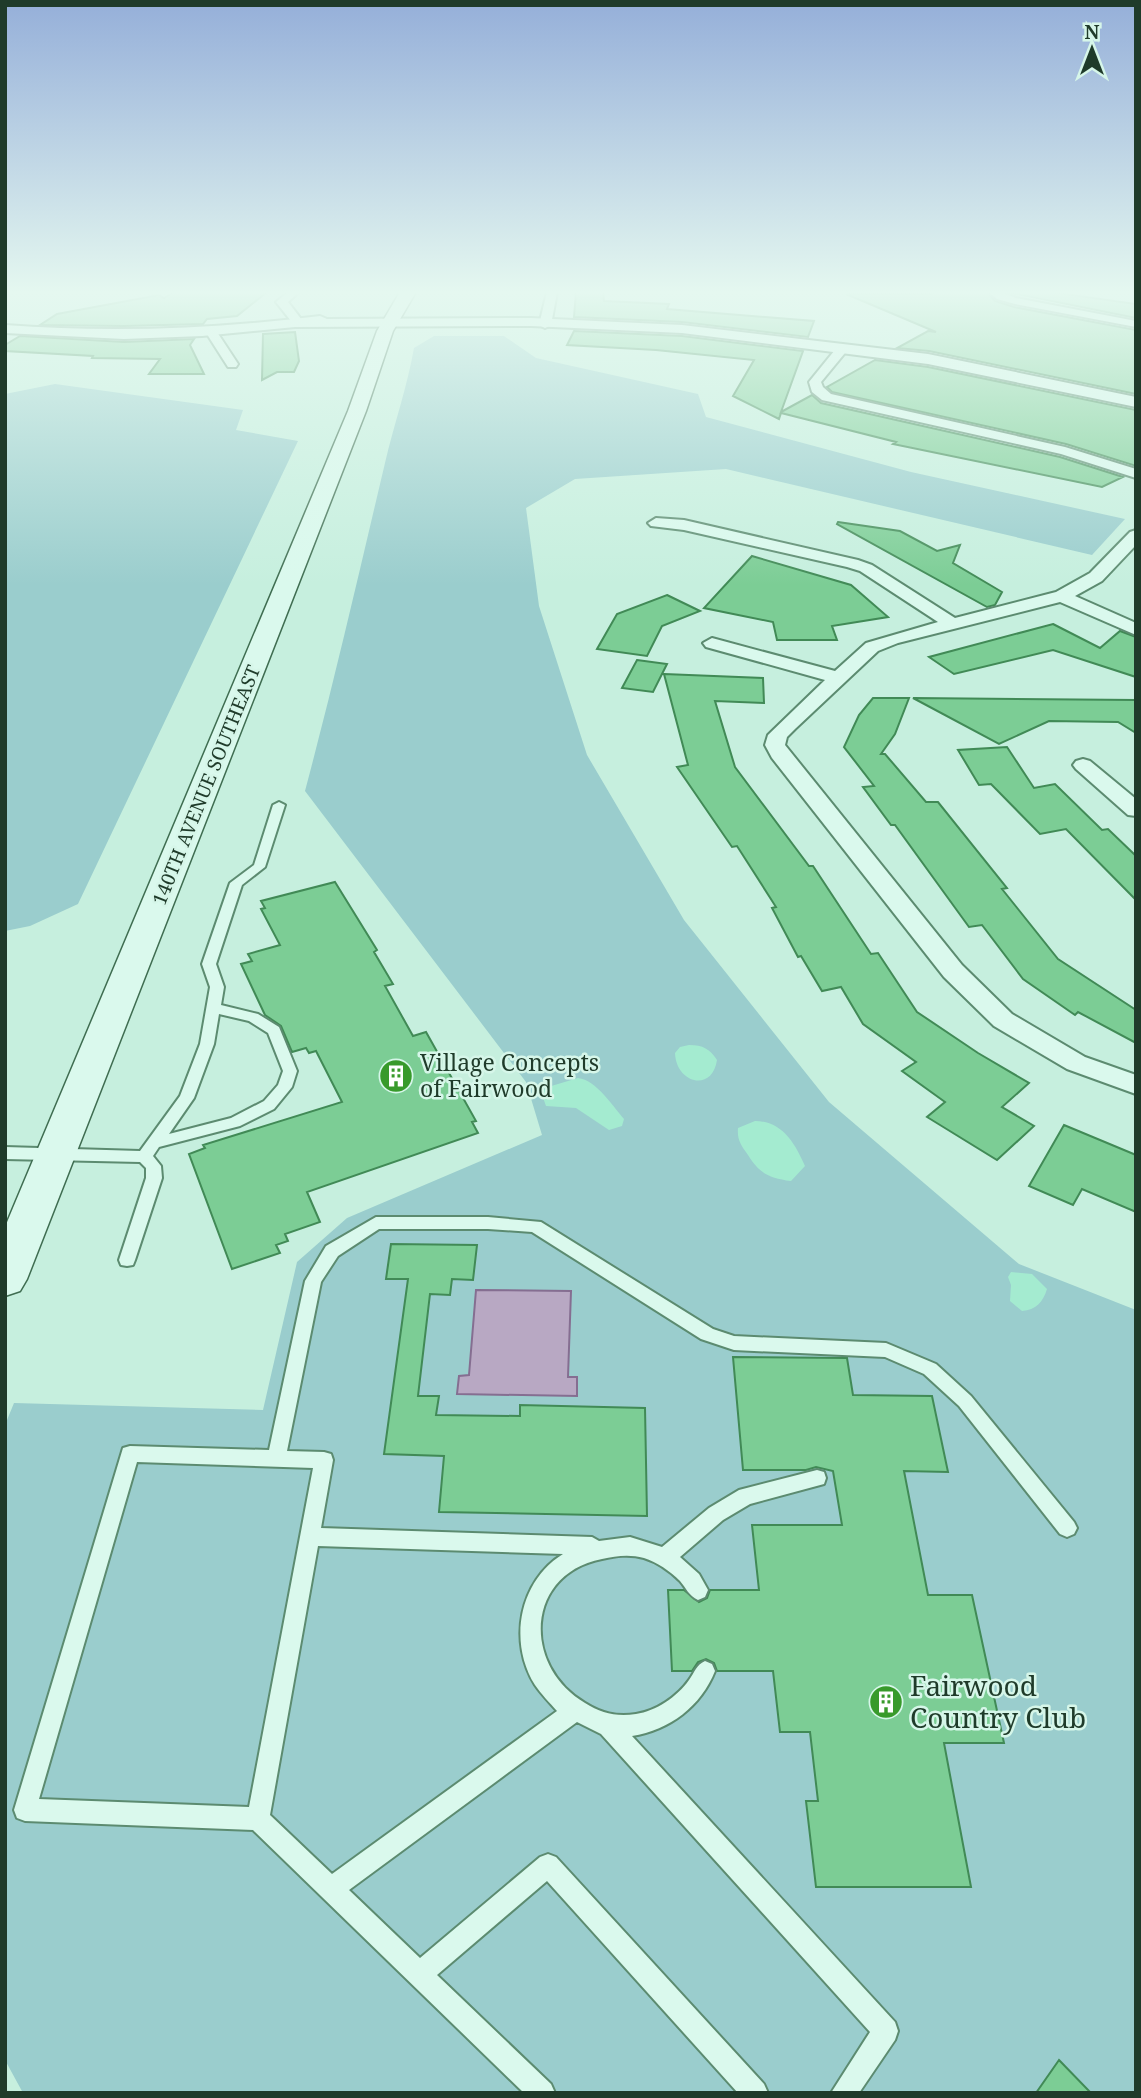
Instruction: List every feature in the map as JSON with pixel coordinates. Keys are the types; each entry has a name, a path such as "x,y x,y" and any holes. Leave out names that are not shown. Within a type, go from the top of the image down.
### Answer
{"main road":[{"name":"140TH AVENUE SOUTHEAST","path":"5,1279 363,390"}],"street":[{"path":"818,390 827,397 844,402 1065,451 1136,474"},
{"path":"1078,390 1136,402"},
{"path":"656,523 684,525 852,563 866,568 953,624"},
{"path":"1136,536 1096,577 1062,596 892,639 872,647 778,735 775,746 953,971 1003,1020 1076,1063 1136,1085"},
{"path":"1062,596 1136,630"},
{"path":"712,643 838,678"},
{"path":"1083,765 1136,810"}],"lane":[{"path":"144,1157 187,1098 207,1044 214,1008 217,986 209,964 236,883 259,867 279,805"},
{"path":"154,1143 235,1122 269,1105 285,1087 290,1071 274,1030 253,1017 214,1008"},
{"path":"5,1153 144,1157 153,1166 154,1178 127,1260"},
{"path":"276,1459 313,1281 332,1251 376,1223 535,1226 707,1335 734,1343 886,1350 930,1369 965,1401 1067,1528"},
{"path":"258,1819 324,1460 131,1454 25,1810 258,1819 542,2093"},
{"path":"665,1557 716,1514 746,1496 817,1478"},
{"path":"310,1537 632,1545 665,1557 692,1579 698,1590"},
{"path":"598,1546 567,1560 543,1584 530,1617 531,1653 545,1686 573,1712 608,1726 645,1724 679,1707 702,1679 705,1671"},
{"path":"331,1889 573,1712"},
{"path":"608,1726 886,2031 845,2093"},
{"path":"420,1975 548,1865 755,2093"}],"shaded area":[{"path":"25,390 98,390 243,410 236,430 298,441 78,904 30,926 5,931 5,394"},
{"path":"405,390 680,390 698,394 706,417 911,472 1125,519 1092,555 726,469 575,479 526,508 539,606 587,755 684,920 829,1102 1019,1264 1136,1310 1136,2093 23,2093 5,2060 5,1425 14,1403 263,1410 297,1262 347,1218 542,1135 526,1082 305,791"},
{"path":"476,1290 571,1291 568,1377 577,1377 577,1396 457,1394 459,1376 469,1375"}],"sand":[{"path":"689,1045 706,1048 717,1060 714,1070 702,1080 687,1077 677,1063 675,1053 680,1047"},
{"path":"578,1078 591,1083 603,1094 624,1119 622,1126 609,1130 576,1108 546,1106 541,1092 548,1087"},
{"path":"755,1121 780,1129 797,1149 805,1166 791,1181 771,1176 761,1170 741,1145 738,1128"},
{"path":"1011,1272 1032,1274 1047,1289 1035,1307 1022,1311 1010,1301 1011,1285 1008,1277"}],"building":[{"path":"737,390 789,390 781,412 812,395 821,403 1060,457 1123,477 1102,487 893,444 896,442 781,413 779,419 733,396"},
{"path":"830,390 1039,390 1136,410 1136,466 1066,444"},
{"path":"1116,390 1136,390 1136,394"},
{"path":"837,524 900,531 937,551 960,545 953,563 1002,592 995,605 987,607"},
{"path":"752,556 851,585 888,617 832,626 837,640 777,640 773,622 704,608"},
{"path":"667,595 700,611 662,626 647,656 597,649 617,614"},
{"path":"1053,624 1100,648 1120,631 1136,637 1136,677 1053,650 954,674 929,657"},
{"path":"637,660 667,664 653,692 622,688"},
{"path":"664,674 763,678 764,703 715,701 735,767 809,866 813,866 871,954 878,953 917,1012 1029,1083 1002,1107 1034,1126 997,1160 927,1117 945,1102 902,1071 916,1062 863,1024 841,987 822,991 801,956 798,957 772,908 776,907 737,846 732,847 677,767 688,765"},
{"path":"873,698 909,698 895,734 881,754 885,754 926,802 938,802 1007,888 1002,889 1058,959 1136,1010 1136,1043 1078,1012 1075,1015 1023,979 982,925 969,927 895,825 891,825 863,787 874,786 844,747 859,715"},
{"path":"913,698 1136,700 1136,733 1118,722 1049,721 999,744"},
{"path":"1007,747 1034,788 1055,784 1102,830 1108,829 1136,856 1136,900 1066,829 1040,834 991,784 979,785 958,750"},
{"name":"Village Concepts of Fairwood","path":"335,882 377,950 374,952 393,984 385,986 413,1036 426,1032 476,1121 472,1122 478,1133 307,1192 320,1222 285,1234 288,1241 276,1245 280,1253 232,1269 189,1154 205,1148 203,1145 342,1102 316,1051 309,1053 306,1048 292,1052 281,1026 265,1015 241,964 252,961 248,954 280,945 261,909 265,908 261,901"},
{"path":"1064,1125 1136,1155 1136,1212 1082,1189 1073,1205 1029,1186"},
{"path":"391,1244 477,1245 473,1280 452,1279 450,1295 430,1294 418,1396 439,1396 436,1415 520,1416 520,1405 645,1408 647,1516 439,1512 444,1456 384,1454 408,1279 386,1279"},
{"name":"Fairwood Country Club","path":"733,1357 847,1358 853,1395 932,1396 948,1472 904,1471 928,1595 972,1595 1004,1743 944,1743 971,1887 816,1887 806,1801 818,1801 810,1732 780,1732 773,1671 717,1671 714,1663 706,1659 698,1662 692,1671 672,1671 668,1590 684,1590 699,1602 707,1598 710,1590 759,1590 752,1525 842,1525 833,1471 816,1467 806,1470 743,1470"},
{"path":"1059,2060 1091,2093 1036,2093"}],"place":[{"name":"Village Concepts of Fairwood","path":"396,1076"},
{"name":"Fairwood Country Club","path":"886,1702"}]}
